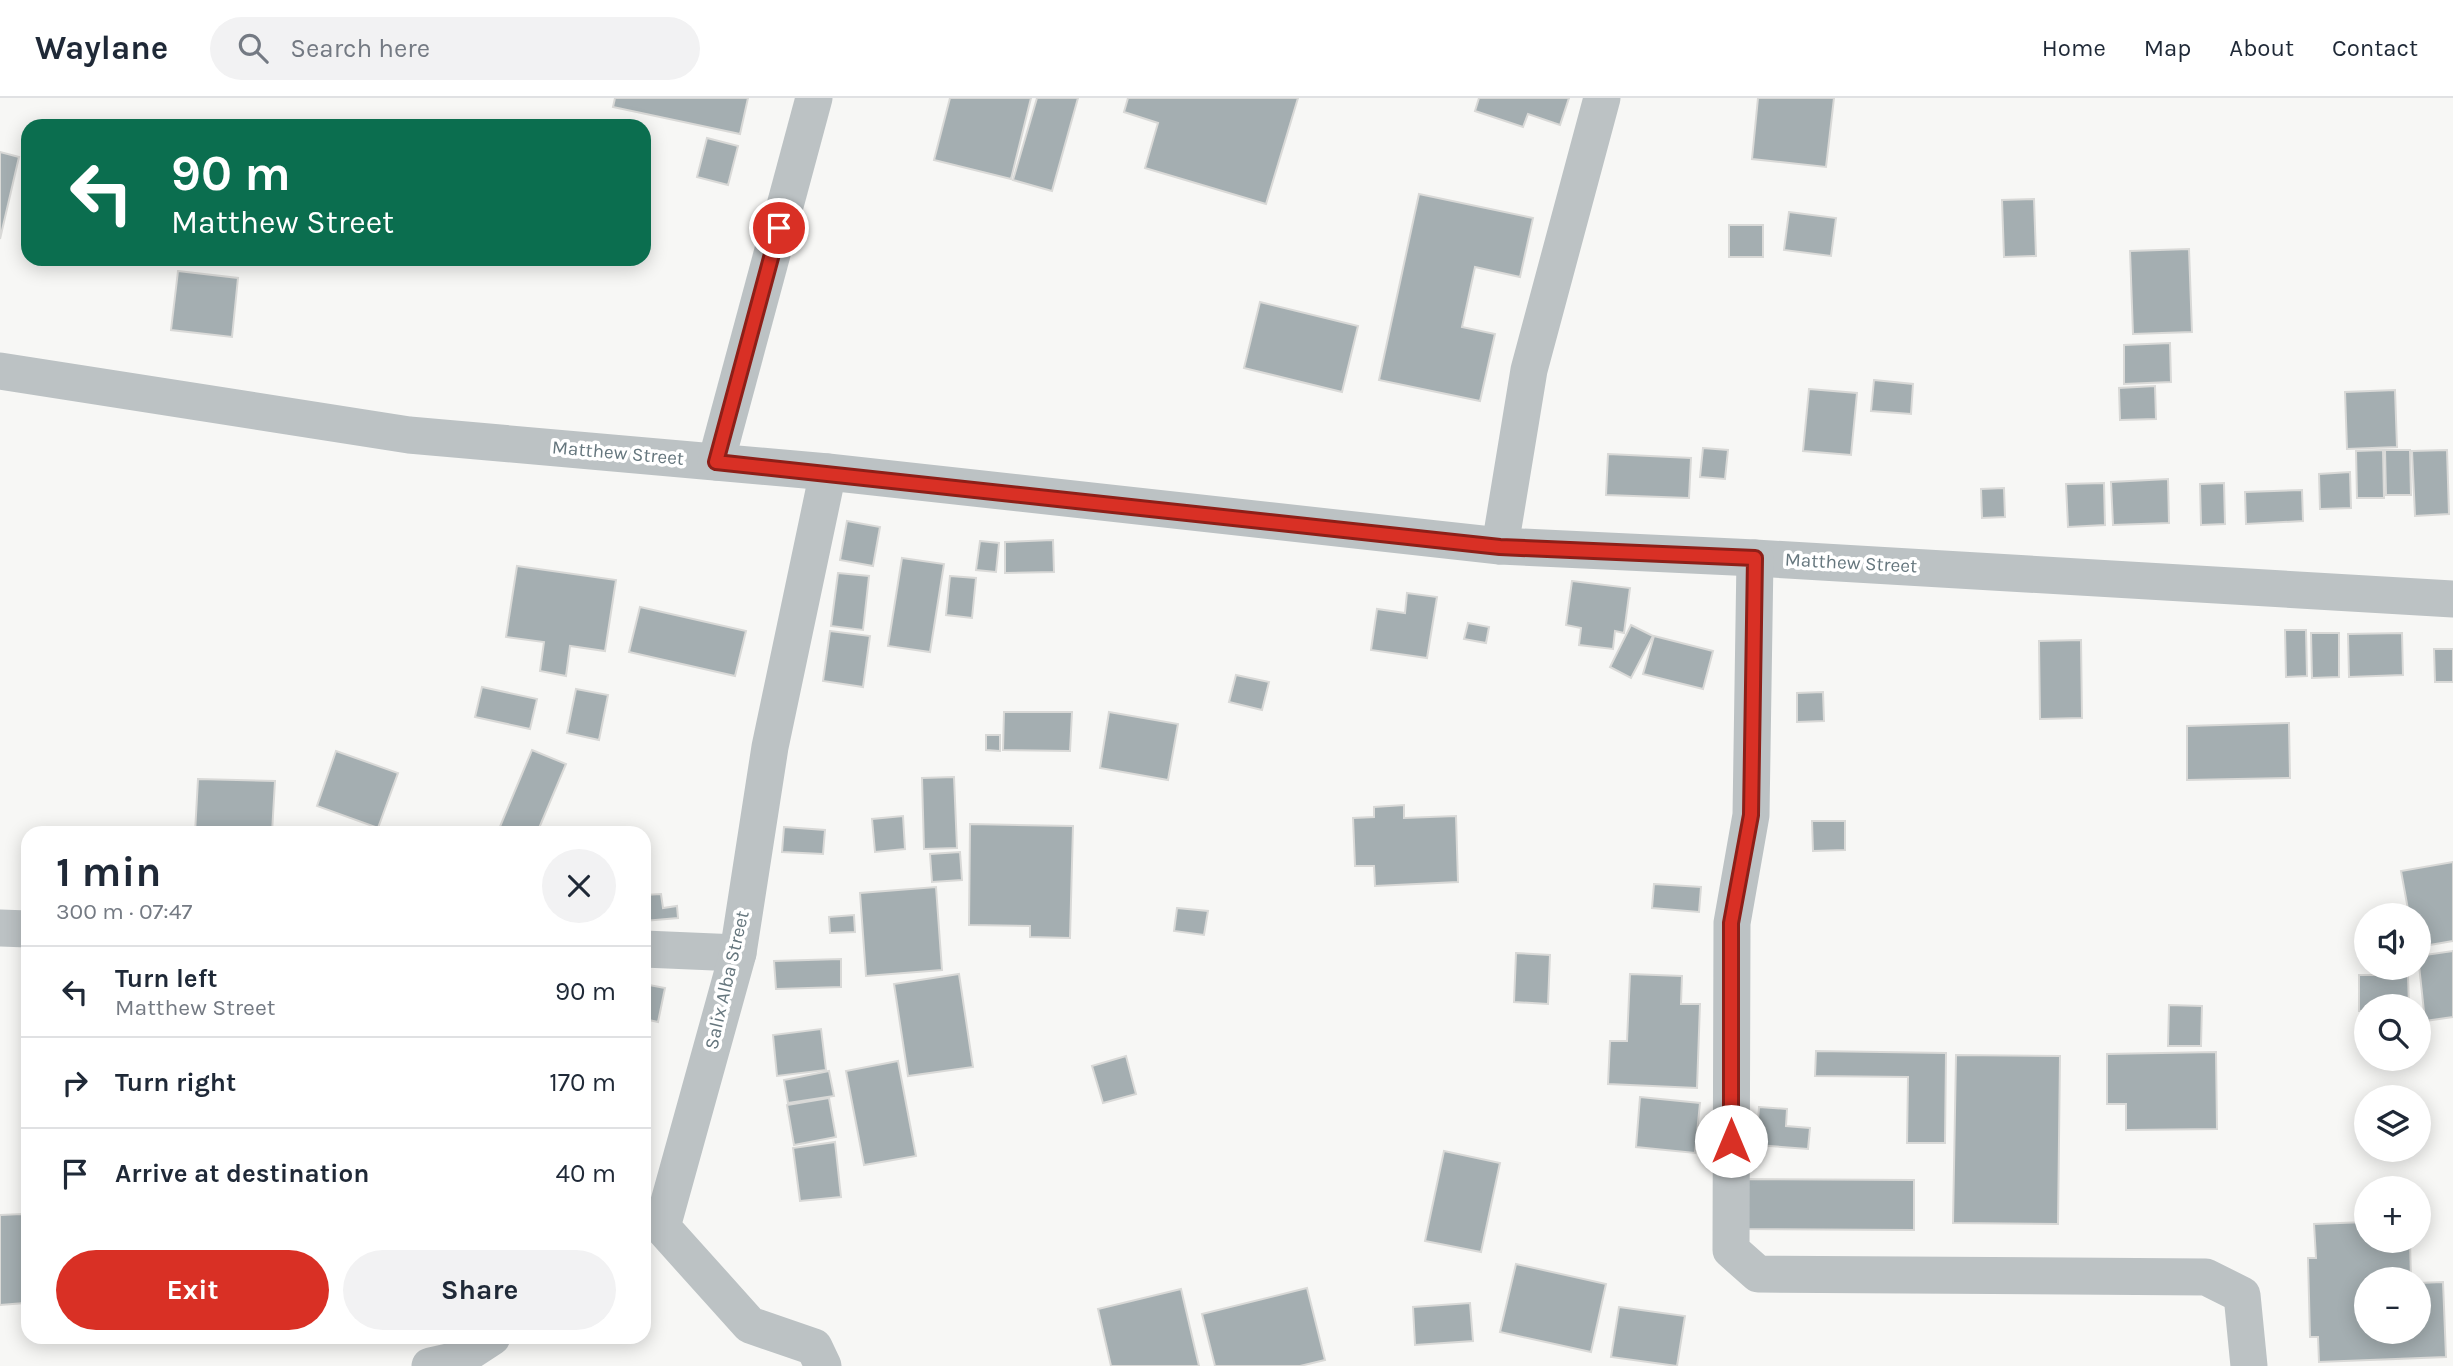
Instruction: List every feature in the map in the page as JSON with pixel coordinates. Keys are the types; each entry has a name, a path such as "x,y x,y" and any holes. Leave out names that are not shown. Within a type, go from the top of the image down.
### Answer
{"street":[{"path":"716,462 814,98"},
{"path":"1500,547 1529,370 1602,98"},
{"name":"Matthew Street","path":"0,371 409,435 828,472 1500,547 1755,558 2453,599"},
{"name":"Salix Alba Street","path":"823,1366 814,1347 750,1325 653,1233 738,953 770,747 828,472"},
{"path":"1755,558 1751,815 1731,923 1731,1250 1758,1273 2206,1277 2242,1295 2249,1366"},
{"path":"0,928 21,929"},
{"path":"651,949 738,953"},
{"path":"430,1366 457,1360 481,1344"}],"building":[{"path":"615,98 748,98 740,134 613,107"},
{"path":"950,98 1031,98 1011,179 934,160"},
{"path":"1037,98 1078,98 1052,191 1013,180"},
{"path":"1128,98 1298,98 1266,204 1145,168 1158,123 1124,112"},
{"path":"1479,98 1569,98 1560,125 1528,114 1523,127 1475,111"},
{"path":"1758,98 1834,98 1826,167 1752,159"},
{"path":"707,138 738,146 728,185 697,177"},
{"path":"0,152 19,157 0,239"},
{"path":"1419,194 1533,218 1520,277 1475,267 1462,327 1495,334 1480,401 1379,380"},
{"path":"2034,199 2036,256 2004,257 2002,200"},
{"path":"1789,212 1836,218 1831,256 1784,250"},
{"path":"1729,225 1763,225 1763,257 1729,257"},
{"path":"2189,249 2192,332 2133,334 2130,251"},
{"path":"178,271 238,278 232,337 171,330"},
{"path":"1260,302 1358,326 1342,392 1244,368"},
{"path":"2170,343 2171,382 2124,384 2124,345"},
{"path":"1874,380 1913,384 1911,414 1871,411"},
{"path":"2155,386 2156,419 2120,420 2119,388"},
{"path":"1809,389 1857,393 1851,455 1803,451"},
{"path":"2395,390 2397,447 2347,449 2345,392"},
{"path":"1703,448 1728,450 1725,479 1700,477"},
{"path":"2383,450 2384,498 2357,498 2356,451"},
{"path":"2385,450 2410,450 2411,495 2386,495"},
{"path":"2447,450 2449,514 2415,516 2412,451"},
{"path":"1608,454 1691,458 1689,498 1606,495"},
{"path":"2350,472 2351,508 2320,509 2319,474"},
{"path":"2168,479 2169,523 2113,525 2111,482"},
{"path":"2104,483 2105,525 2068,527 2066,484"},
{"path":"2224,483 2225,524 2201,525 2200,484"},
{"path":"2004,488 2005,517 1982,518 1981,489"},
{"path":"2302,490 2303,521 2246,524 2245,492"},
{"path":"847,521 880,527 873,566 840,560"},
{"path":"1053,540 1054,572 1005,573 1005,542"},
{"path":"980,541 999,543 996,572 976,570"},
{"path":"902,558 944,564 930,652 888,646"},
{"path":"517,566 616,580 605,651 570,646 566,676 540,671 544,642 506,637"},
{"path":"838,573 869,576 863,630 831,626"},
{"path":"950,576 976,578 972,618 946,615"},
{"path":"1572,581 1630,588 1624,633 1615,631 1613,649 1579,645 1581,628 1566,625"},
{"path":"1407,593 1437,597 1427,658 1371,650 1377,609 1405,613"},
{"path":"640,607 746,631 735,676 629,652"},
{"path":"1468,623 1489,627 1486,643 1464,639"},
{"path":"1631,625 1653,636 1631,678 1610,667"},
{"path":"2285,630 2306,630 2307,676 2286,677"},
{"path":"830,631 870,636 863,687 823,681"},
{"path":"2311,633 2339,633 2339,677 2312,678"},
{"path":"2402,633 2403,675 2349,677 2348,634"},
{"path":"1654,636 1713,651 1703,689 1643,674"},
{"path":"2081,640 2082,718 2040,719 2039,641"},
{"path":"2434,649 2453,649 2453,682 2435,682"},
{"path":"1236,675 1269,682 1262,710 1229,702"},
{"path":"482,687 537,699 530,729 475,717"},
{"path":"576,689 608,695 599,740 567,733"},
{"path":"1823,692 1824,721 1797,722 1797,693"},
{"path":"1004,712 1072,712 1070,751 1003,750"},
{"path":"1109,712 1178,724 1168,780 1100,768"},
{"path":"2289,723 2290,778 2187,780 2187,726"},
{"path":"986,735 1000,735 1000,751 986,750"},
{"path":"532,750 566,764 540,826 500,826"},
{"path":"336,751 398,773 379,826 317,806"},
{"path":"954,777 957,848 924,849 922,778"},
{"path":"198,779 275,781 272,826 195,826"},
{"path":"1404,805 1404,818 1456,816 1458,882 1375,886 1374,866 1355,866 1353,818 1374,817 1374,807"},
{"path":"903,816 905,849 875,852 872,819"},
{"path":"1812,821 1845,821 1845,850 1813,851"},
{"path":"970,824 1073,826 1070,938 1030,937 1030,926 969,925"},
{"path":"784,827 825,830 823,854 782,852"},
{"path":"960,852 962,880 932,882 930,854"},
{"path":"2453,862 2453,941 2431,945 2431,903 2407,903 2401,871"},
{"path":"1654,884 1701,887 1699,912 1652,908"},
{"path":"936,887 942,970 866,976 860,893"},
{"path":"661,894 663,908 677,906 678,918 651,920 651,895"},
{"path":"1177,908 1208,911 1204,935 1174,931"},
{"path":"854,915 855,932 830,933 829,917"},
{"path":"2453,951 2453,1017 2431,1020 2431,994 2422,994 2421,980 2431,980 2431,954"},
{"path":"1516,953 1550,955 1548,1004 1514,1002"},
{"path":"841,959 841,987 776,989 774,961"},
{"path":"959,974 973,1067 908,1076 894,984"},
{"path":"1630,974 1682,976 1681,1004 1700,1004 1697,1088 1608,1084 1610,1041 1627,1041"},
{"path":"2359,980 2408,980 2409,994 2359,994"},
{"path":"651,985 665,988 658,1022 651,1020"},
{"path":"2169,1005 2202,1006 2201,1046 2168,1046"},
{"path":"821,1029 826,1070 777,1076 773,1035"},
{"path":"1816,1051 1946,1053 1945,1143 1907,1143 1908,1077 1815,1076"},
{"path":"2216,1052 2217,1129 2126,1130 2126,1104 2107,1104 2107,1054"},
{"path":"1956,1055 2060,1056 2058,1224 1953,1223"},
{"path":"1126,1056 1136,1094 1103,1103 1092,1066"},
{"path":"898,1061 916,1156 864,1165 846,1071"},
{"path":"829,1071 834,1096 788,1103 784,1080"},
{"path":"1640,1097 1700,1103 1695,1153 1636,1147"},
{"path":"829,1098 836,1137 794,1145 787,1105"},
{"path":"1759,1107 1787,1109 1786,1126 1810,1128 1808,1149 1756,1145"},
{"path":"835,1142 841,1197 800,1201 793,1148"},
{"path":"1444,1151 1500,1163 1481,1252 1425,1241"},
{"path":"1743,1179 1914,1180 1914,1230 1743,1229"},
{"path":"21,1214 21,1303 0,1305 0,1215"},
{"path":"2354,1222 2354,1253 2410,1253 2411,1267 2354,1267 2354,1344 2431,1344 2431,1282 2443,1282 2446,1357 2319,1362 2318,1337 2310,1337 2308,1258 2316,1258 2314,1224"},
{"path":"1516,1264 1606,1284 1591,1352 1500,1332"},
{"path":"1307,1288 1325,1360 1300,1366 1215,1366 1202,1314"},
{"path":"1181,1289 1199,1366 1111,1366 1098,1309"},
{"path":"1470,1303 1473,1341 1415,1345 1413,1307"},
{"path":"1619,1307 1685,1316 1677,1366 1611,1357"}],"route":[{"path":"779,228 716,462 828,472 1500,547 1755,558 1751,815 1731,923 1731,1141"}]}
